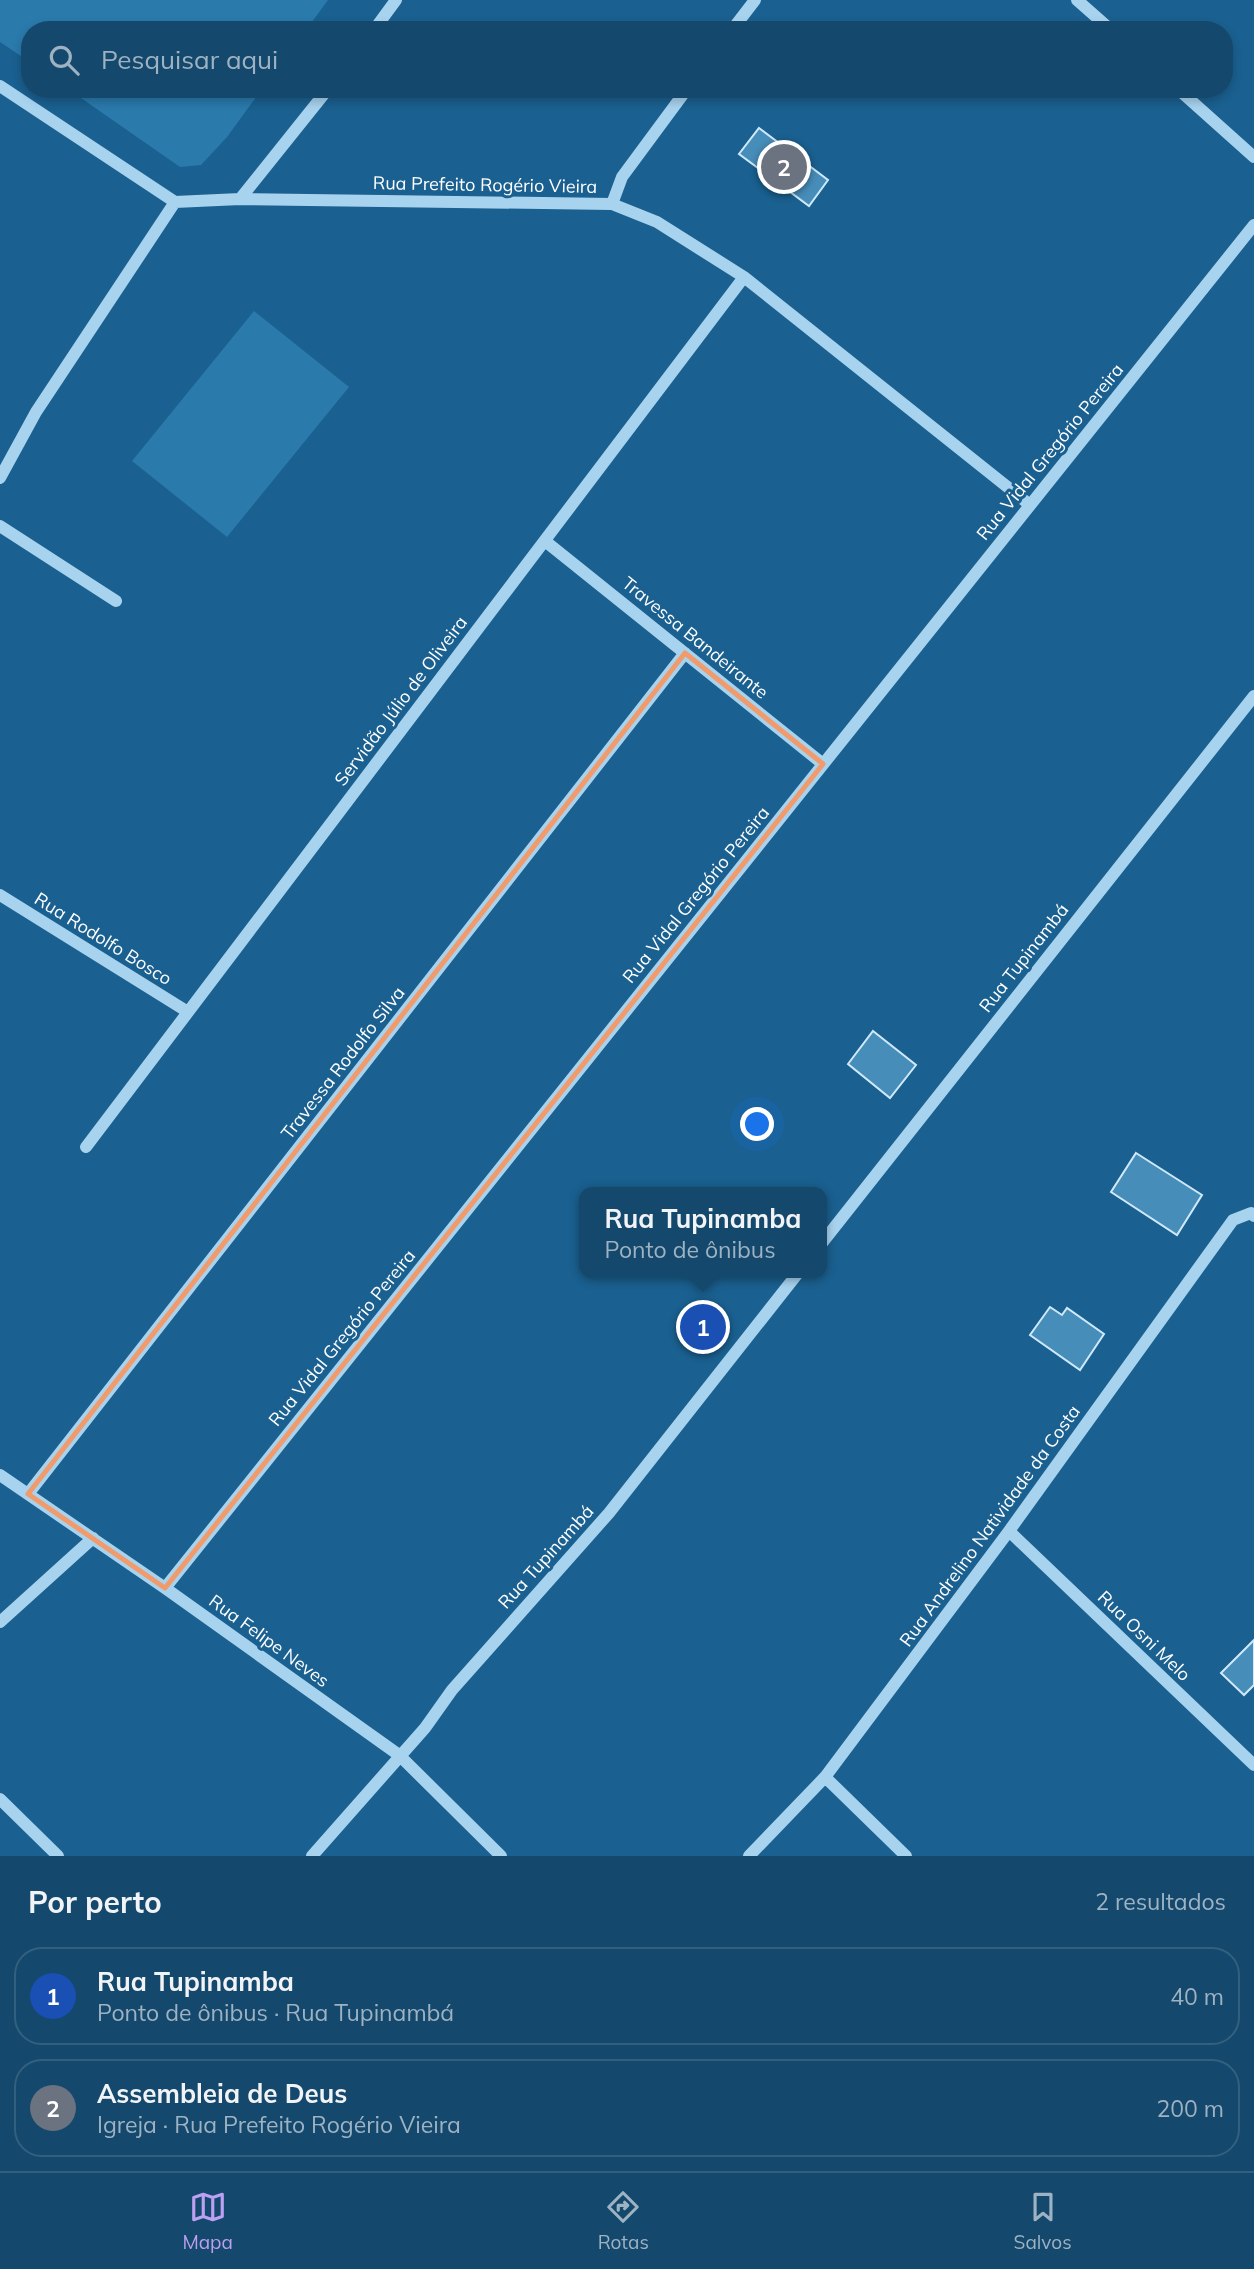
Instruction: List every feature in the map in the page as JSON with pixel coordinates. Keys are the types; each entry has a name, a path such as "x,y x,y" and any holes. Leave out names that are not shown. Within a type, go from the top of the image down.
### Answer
{"street":[{"path":"381,21 396,0"},
{"path":"739,21 755,0"},
{"path":"1077,0 1101,21"},
{"path":"0,86 176,202 36,412 0,478"},
{"path":"240,199 321,98"},
{"path":"612,204 622,177 680,98"},
{"path":"1188,98 1254,157"},
{"name":"Rua Prefeito Rogério Vieira","path":"176,202 240,199 612,204 657,222 744,277 1030,505"},
{"name":"Rua Vidal Gregório Pereira","path":"165,1588 1254,225"},
{"name":"Servidão Júlio de Oliveira","path":"86,1147 744,277"},
{"path":"0,526 116,601"},
{"name":"Travessa Bandeirante","path":"545,541 823,764"},
{"name":"Travessa Rodolfo Silva","path":"28,1494 685,653"},
{"name":"Rua Tupinambá","path":"827,1237 1254,698"},
{"name":"Rua Rodolfo Bosco","path":"0,895 188,1012"},
{"name":"Rua Andrelino Natividade da Costa","path":"749,1856 825,1777 1009,1531 1233,1220 1252,1214"},
{"name":"Rua Tupinambá","path":"312,1856 425,1728 452,1690 609,1513 794,1278"},
{"name":"Rua Felipe Neves","path":"0,1475 165,1588 399,1755 501,1856"},
{"name":"Rua Osni Melo","path":"1009,1531 1254,1765"},
{"path":"0,1622 93,1538"},
{"path":"825,1777 906,1856"},
{"path":"0,1799 58,1856"}],"highlighted area":[{"path":"685,653 823,764 165,1588 28,1494"}],"shaded area":[{"path":"0,0 328,0 313,21 21,21 21,56 0,42"},
{"path":"81,98 255,98 227,137 201,165 180,167"},
{"path":"254,311 349,387 227,537 132,461"}],"building":[{"path":"759,128 828,180 809,206 739,154"},
{"path":"873,1031 916,1065 890,1098 848,1064"},
{"path":"1136,1153 1202,1195 1177,1235 1111,1192"},
{"path":"1050,1307 1062,1315 1067,1308 1104,1334 1080,1370 1030,1335"},
{"path":"1254,1640 1254,1685 1244,1695 1221,1673"}],"place":[{"name":"Assembleia de Deus","path":"784,167"},
{"name":"Rua Tupinamba","path":"703,1327"}]}
